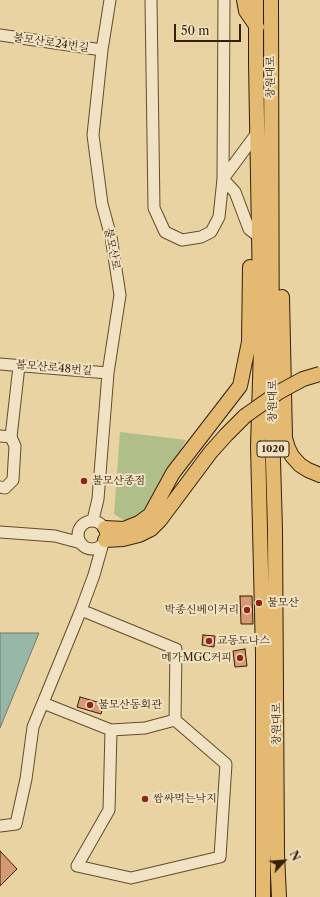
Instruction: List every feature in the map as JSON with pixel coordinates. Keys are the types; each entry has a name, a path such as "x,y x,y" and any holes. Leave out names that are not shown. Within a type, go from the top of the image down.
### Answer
{"main road":[{"path":"244,0 246,11 256,27"},
{"name":"창원대로","path":"256,0 258,240 261,348 258,446 263,653 263,897"},
{"name":"창원대로","path":"271,0 272,426 275,530 277,846 279,897"},
{"path":"102,531 124,529 139,523 150,515 174,473 240,386 249,342 250,252 258,240"},
{"path":"272,266 281,284 285,438 288,448 296,460 308,470 320,475"},
{"path":"102,531 122,539 139,535 151,529 160,520 210,453 245,416 279,392 303,379 320,374"}],"street":[{"name":"불모산로","path":"0,826 16,824 26,779 33,727 94,575 102,531 98,499 108,373 120,295 111,236 102,204 93,135 102,50 110,0"},
{"path":"151,0 154,208 165,232 182,240 201,237 211,232 219,217 223,179 224,0"},
{"name":"불모산로24번길","path":"0,36 102,50"},
{"path":"223,179 257,133"},
{"path":"223,179 236,192 249,229 258,240"},
{"name":"불모산로48번길","path":"0,364 108,373"},
{"path":"0,488 5,488 13,480 15,446 5,437 19,366"},
{"path":"0,532 55,536 81,543 92,549 100,546 102,531 84,523 81,526 55,536"},
{"path":"81,526 78,535 81,543"},
{"path":"92,549 94,575"},
{"path":"81,610 176,649 175,720"},
{"path":"43,703 111,730 145,728 175,720"},
{"path":"111,730 109,810 77,866 131,878 220,857 226,764 175,720"}],"green space":[{"path":"120,432 186,440 156,495 138,516 125,521 114,514"}],"shaded area":[{"path":"0,633 39,633 0,728"}],"building":[{"name":"박종신베이커리","path":"240,596 252,596 253,624 241,624"},
{"name":"교동도나스","path":"203,635 215,636 214,647 202,645"},
{"name":"메가MGC커피","path":"245,649 247,666 235,667 233,651"},
{"name":"불모산동회관","path":"80,697 104,704 101,714 77,707"},
{"path":"0,851 17,869 0,886"}],"place":[{"name":"불모산종점","path":"84,481"},
{"name":"불모산","path":"259,603"},
{"name":"박종신베이커리","path":"247,610"},
{"name":"교동도나스","path":"209,641"},
{"name":"메가MGC커피","path":"240,658"},
{"name":"불모산동회관","path":"90,705"},
{"name":"쌈싸먹는낙지","path":"145,799"}]}
